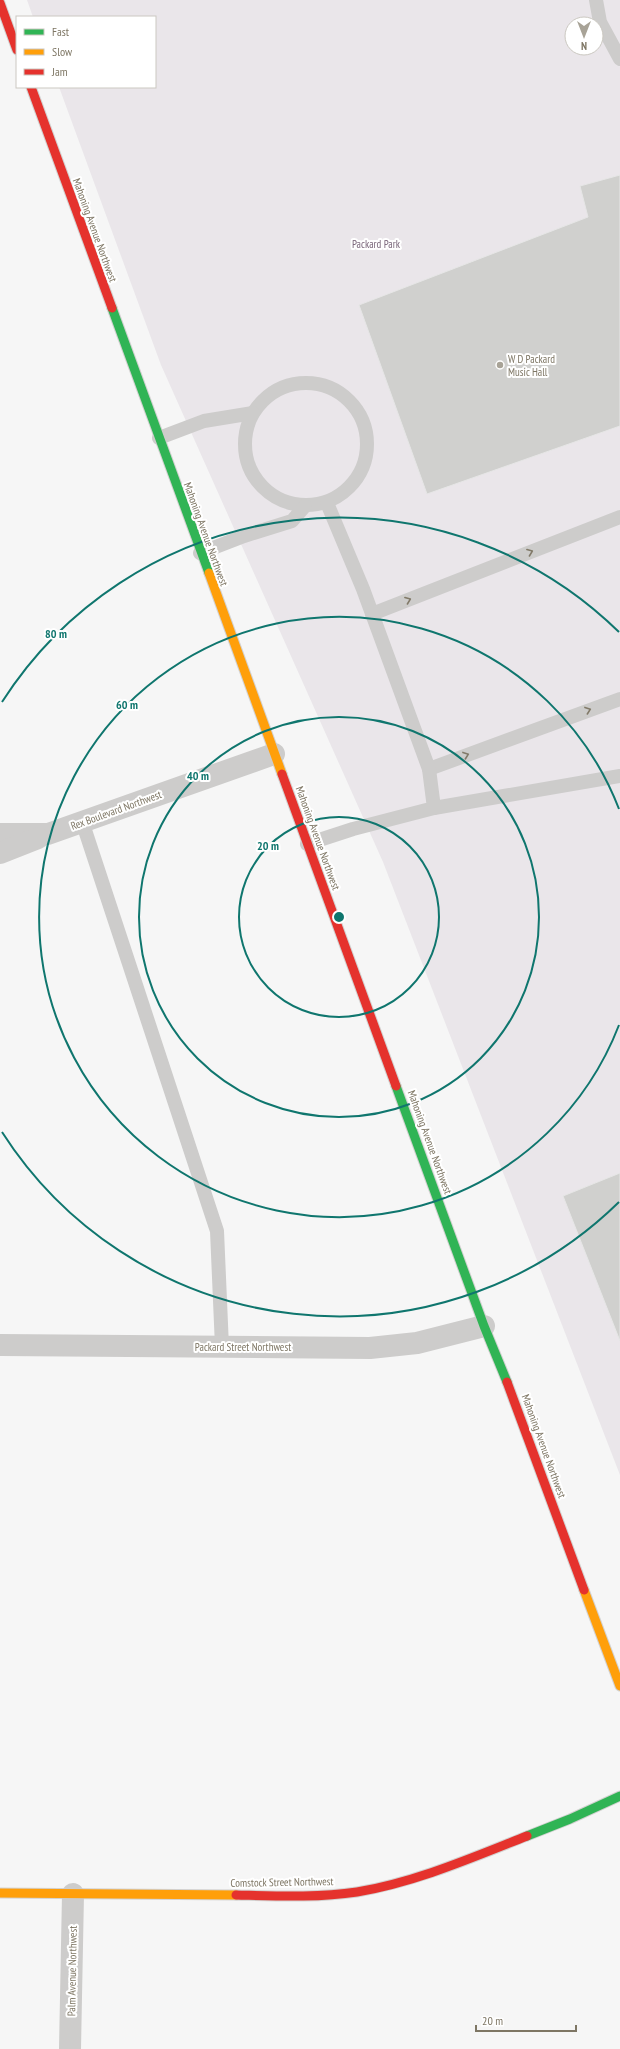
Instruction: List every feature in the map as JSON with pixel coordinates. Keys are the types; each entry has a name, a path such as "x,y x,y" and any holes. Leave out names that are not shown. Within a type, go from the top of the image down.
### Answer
{"main road":[{"path":"0,3 16,47"},
{"name":"Mahoning Avenue Northwest","path":"31,88 200,553 484,1326 510,1390 620,1686"},
{"name":"Comstock Street Northwest","path":"0,1893 298,1896 356,1892 396,1884 429,1874 570,1819 620,1796"}],"street":[{"name":"Rex Boulevard Northwest","path":"0,834 48,834 274,754"},
{"path":"0,853 48,834"},
{"name":"Packard Street Northwest","path":"0,1345 370,1348 417,1344 484,1326"},
{"name":"Palm Avenue Northwest","path":"70,2049 73,1894"}],"lane":[{"path":"596,0 600,22 620,59"},
{"path":"300,383 319,384 331,388 352,402 363,418 368,437 368,456 360,476 346,492 327,503 305,506 284,502 266,491 252,474 245,454 245,433 253,413 265,398 281,388 300,383"},
{"path":"159,438 204,421 253,413"},
{"path":"327,503 372,614 429,769 434,808"},
{"path":"200,553 292,520 305,506"},
{"path":"372,614 620,517"},
{"path":"429,769 620,699"},
{"path":"307,844 353,829 434,808 620,776"},
{"path":"82,822 217,1231 222,1347"}],"green space":[{"name":"Packard Park","path":"27,0 620,0 620,1475 383,862 161,365 59,88 156,88 156,16 33,16"}],"building":[{"name":"W D Packard Music Hall","path":"620,175 620,426 427,494 359,305 588,217 580,186"},
{"path":"620,1173 620,1341 563,1196"}],"traffic: fast":[{"path":"112,308 209,573"},
{"path":"396,1086 484,1326 507,1382"},
{"path":"527,1836 570,1819 620,1796"}],"traffic: slow":[{"path":"209,573 282,774"},
{"path":"584,1590 620,1686"},
{"path":"0,1893 236,1895"}],"traffic: jam":[{"path":"0,3 16,47"},
{"path":"31,88 112,308"},
{"path":"282,774 396,1086"},
{"path":"507,1382 584,1590"},
{"path":"236,1895 327,1895 379,1888 422,1876 527,1836"}],"place":[{"name":"W D Packard Music Hall","path":"500,365"}]}
